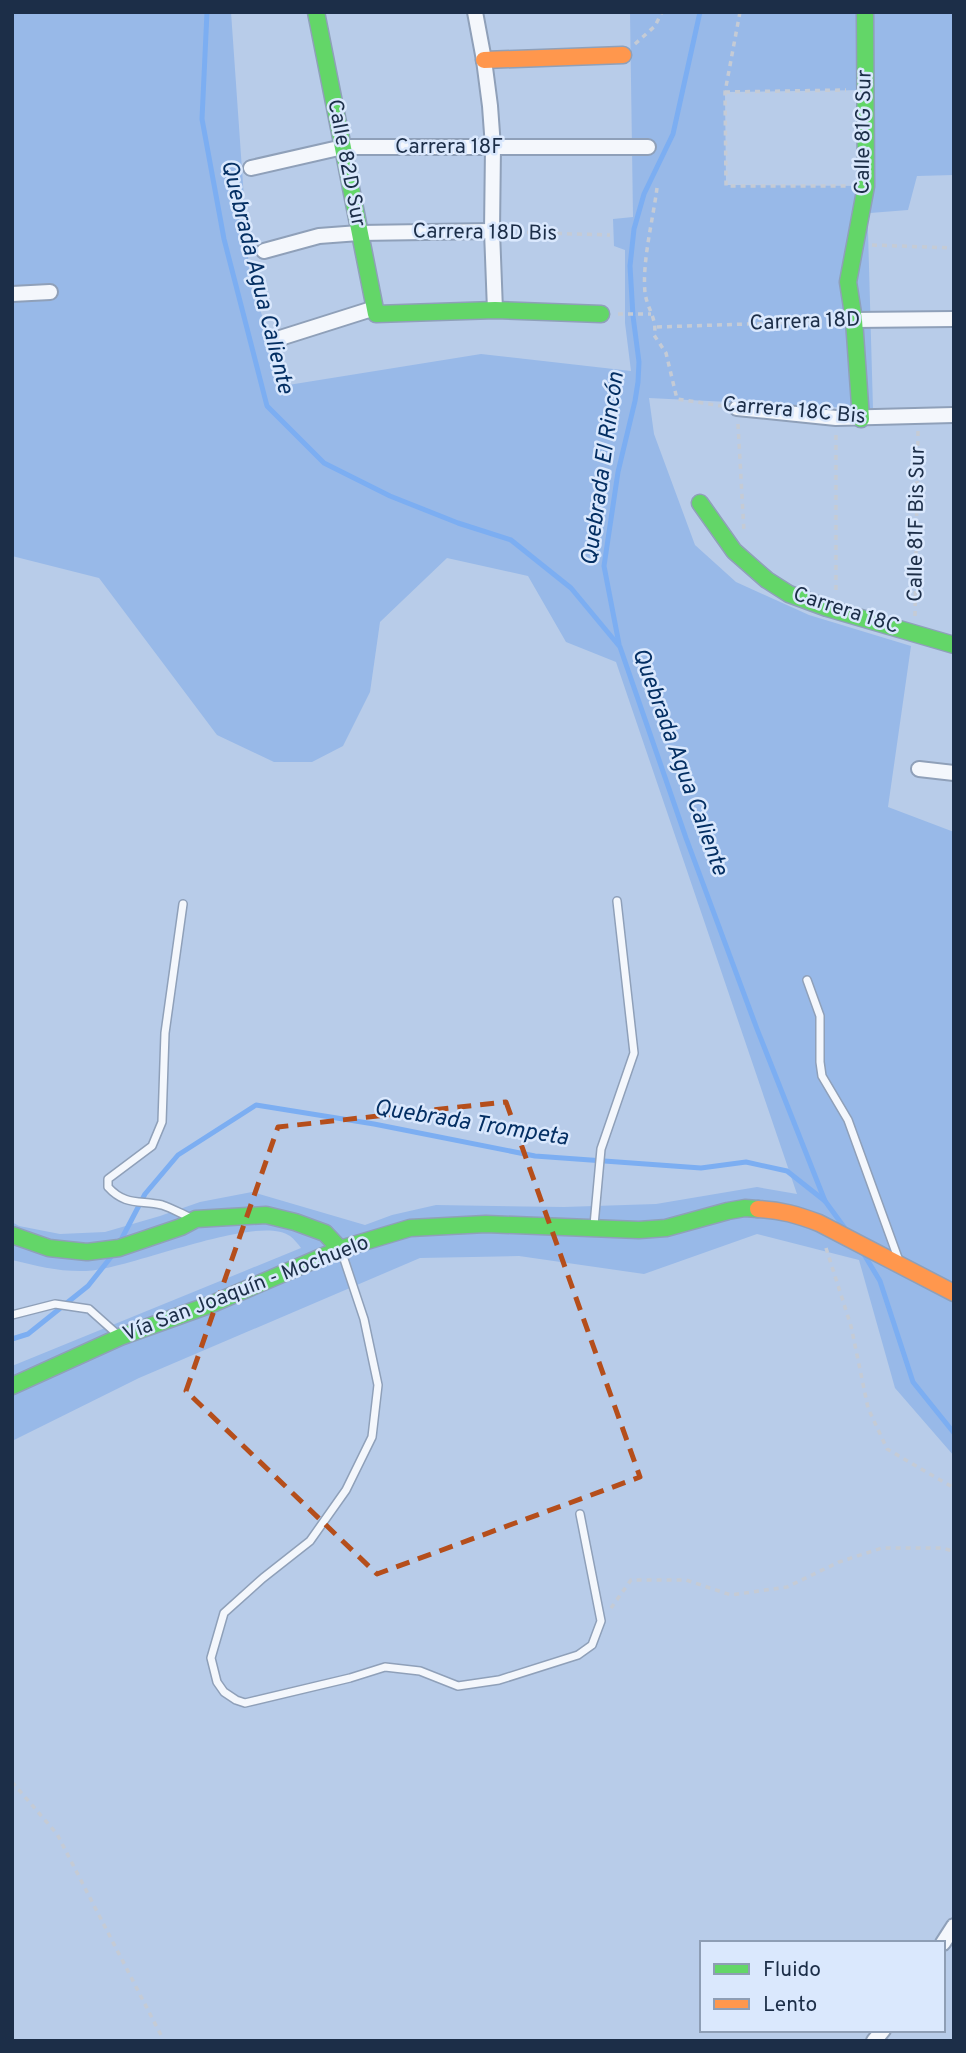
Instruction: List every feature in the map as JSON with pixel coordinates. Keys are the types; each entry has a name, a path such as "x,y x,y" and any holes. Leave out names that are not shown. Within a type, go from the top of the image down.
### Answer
{"street":[{"name":"Calle 82D Sur","path":"316,12 375,311"},
{"path":"474,12 484,60 493,147 495,310"},
{"name":"Calle 81G Sur","path":"862,419 854,320 848,282 866,186 865,12"},
{"path":"484,60 623,55"},
{"name":"Carrera 18F","path":"251,168 343,147 648,147"},
{"name":"Carrera 18D Bis","path":"264,251 319,236 492,231"},
{"path":"12,294 50,292"},
{"path":"277,339 375,311 601,313"},
{"name":"Carrera 18D","path":"854,320 954,319"},
{"name":"Carrera 18C Bis","path":"737,408 862,419 954,415"},
{"name":"Carrera 18C","path":"700,503 717,529 745,562 789,594 954,645"},
{"path":"919,769 954,773"},
{"name":"Vía San Joaquín - Mochuelo","path":"12,1386 120,1337 212,1304 340,1249 411,1228 486,1224 639,1230 666,1228 745,1208 779,1210 819,1223 954,1293"},
{"path":"12,1235 49,1248 87,1252 119,1248 181,1227 196,1219 266,1215 325,1233 340,1249"},
{"path":"944,1941 954,1926"}],"lane":[{"path":"594,1229 601,1149 634,1053 617,901"},
{"path":"183,904 165,1033 162,1122 152,1146 108,1179 108,1187 116,1195 134,1202 161,1205 196,1219"},
{"path":"807,980 820,1016 822,1076 848,1120 900,1265"},
{"path":"340,1249 364,1319 377,1385 372,1437 346,1490 310,1541 262,1578 224,1614 211,1658 217,1682 224,1692 245,1703 386,1667 420,1671 458,1686 499,1680 578,1655 592,1645 601,1621 580,1514"},
{"path":"12,1315 55,1304 89,1308 120,1337"}],"path":[{"path":"623,55 655,26 662,12"},
{"path":"740,12 725,92 726,186 866,186"},
{"path":"725,92 866,90"},
{"path":"656,327 645,293 657,188"},
{"name":"Carrera 18D Bis","path":"492,231 610,235"},
{"path":"855,245 954,248"},
{"path":"620,314 651,314"},
{"name":"Carrera 18D","path":"656,327 854,320"},
{"name":"Carrera 18C Bis","path":"656,327 654,335 666,353 677,399 737,408"},
{"path":"737,408 745,562"},
{"name":"Calle 81F Bis Sur","path":"915,634 919,415"},
{"path":"836,418 836,610"},
{"path":"819,1223 851,1326 868,1408 887,1449 954,1488"},
{"path":"601,1621 631,1580 686,1580 731,1595 787,1587 839,1562 882,1548 941,1548 954,1551"},
{"path":"12,1782 57,1834 164,2041"}],"highlighted area":[{"path":"506,1102 640,1477 377,1574 186,1391 278,1127"}],"shaded area":[{"path":"12,12 231,12 249,270 282,386 481,354 631,371 625,323 625,250 614,246 613,219 633,217 630,12 954,12 954,175 917,176 908,210 870,213 867,196 873,409 649,398 654,434 695,545 736,582 809,615 911,646 888,807 954,832 954,1456 895,1388 859,1260 757,1234 644,1274 519,1256 420,1258 139,1378 12,1441 12,1366 301,1248 290,1236 274,1231 251,1231 106,1268 67,1271 12,1260 12,1222 19,1226 60,1234 105,1232 200,1202 252,1192 365,1225 392,1215 436,1205 564,1207 656,1204 757,1187 797,1194 616,662 566,642 528,576 447,558 380,622 370,692 343,746 312,762 274,762 217,735 99,578 12,556","holes":["866,90 866,186 726,185 725,92"]}],"waterway":[{"name":"Quebrada Agua Caliente","path":"207,12 202,119 224,239 267,406 324,463 390,496 458,523 511,540 571,588 620,647 686,838 825,1201"},
{"name":"Quebrada El Rincón","path":"619,644 604,566 618,472 638,382 639,362 630,266 634,229 644,194 673,134 700,12"},
{"name":"Quebrada Trompeta","path":"122,1238 145,1194 178,1155 256,1105 374,1124 535,1156 701,1168 746,1162 787,1171 825,1201 844,1227"},
{"name":"Quebrada Trompeta","path":"865,1256 880,1281 913,1382 954,1433"},
{"name":"Quebrada Trompeta","path":"12,1339 28,1334 88,1286 111,1257"}],"traffic: fast":[{"path":"316,12 376,314 495,310 601,314"},
{"path":"861,419 854,320 848,282 866,186 865,12"},
{"path":"700,503 734,551 767,580 789,594 827,608 954,645"},
{"path":"12,1386 120,1337 212,1304 340,1249 410,1228 486,1224 639,1230 666,1228 728,1211 758,1209"},
{"path":"12,1235 49,1248 87,1252 119,1248 181,1227 196,1219 266,1215 325,1233 340,1249"}],"traffic: slow":[{"path":"484,60 623,55"},
{"path":"758,1209 789,1213 819,1223 954,1293"}]}
